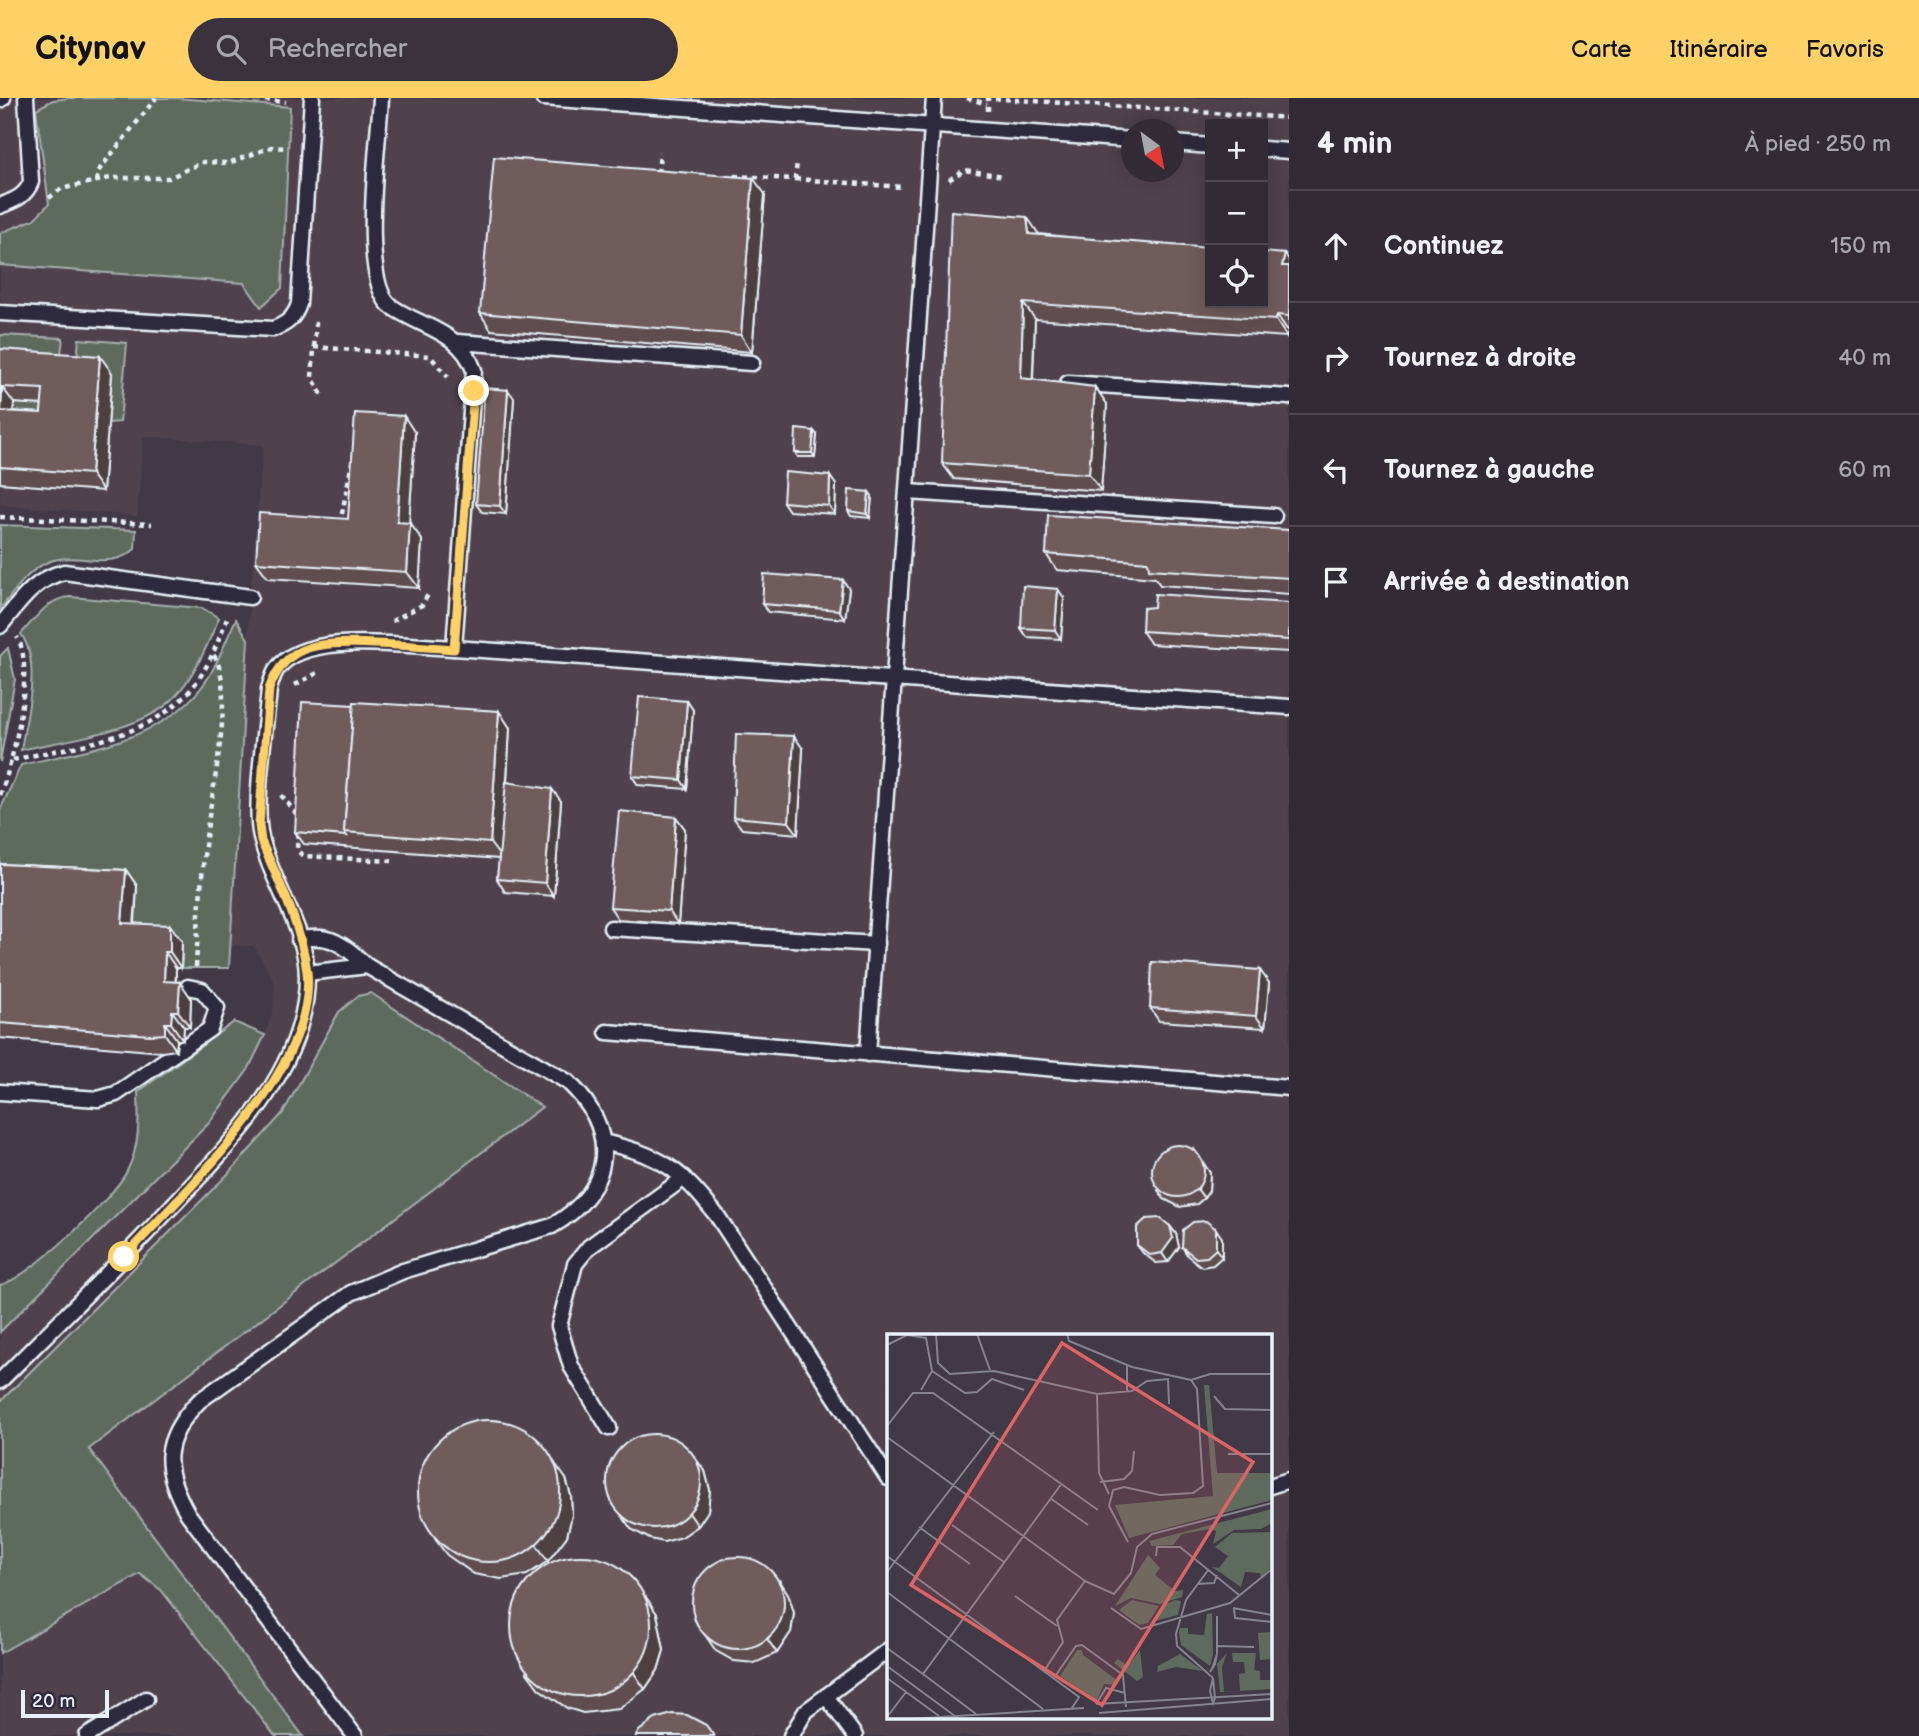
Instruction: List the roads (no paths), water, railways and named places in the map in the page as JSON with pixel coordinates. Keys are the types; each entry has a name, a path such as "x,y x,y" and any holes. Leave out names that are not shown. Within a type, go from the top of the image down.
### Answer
{"lane":[{"path":"0,206 20,197 31,182 26,98"},
{"path":"0,313 273,328 286,324 296,314 299,304 312,98"},
{"path":"381,98 372,256 376,284 390,306 457,342 469,356 474,370 454,649"},
{"path":"543,98 1121,139"},
{"path":"868,1054 934,98"},
{"path":"1184,144 1205,146"},
{"path":"1268,149 1289,151"},
{"path":"457,342 752,363"},
{"path":"1068,383 1289,397"},
{"path":"908,492 1274,516"},
{"path":"0,626 35,585 64,572 243,596"},
{"path":"0,1381 124,1257 247,1122 293,1044 303,1018 307,973 299,940 261,841 259,825 269,689 276,670 307,648 329,644 454,649 1289,707"},
{"path":"611,928 876,944"},
{"path":"299,940 316,935 332,940 368,966 568,1082 587,1100 600,1127 605,1155 598,1177 587,1197 571,1215 552,1226 403,1271 351,1293 199,1401 181,1419 170,1440 169,1467 176,1493 188,1514 355,1736"},
{"path":"307,973 368,966"},
{"path":"0,1092 98,1099 116,1094 210,1029 217,1008 211,998 192,988"},
{"path":"607,1032 1289,1088"},
{"path":"603,1142 643,1151 669,1165 718,1217 887,1476"},
{"path":"609,1428 571,1366 559,1326 575,1264 589,1247 684,1178"},
{"path":"1272,1485 1289,1480"},
{"path":"791,1736 806,1711 887,1651"},
{"path":"826,1696 855,1736"},
{"path":"87,1736 146,1699"}]}
